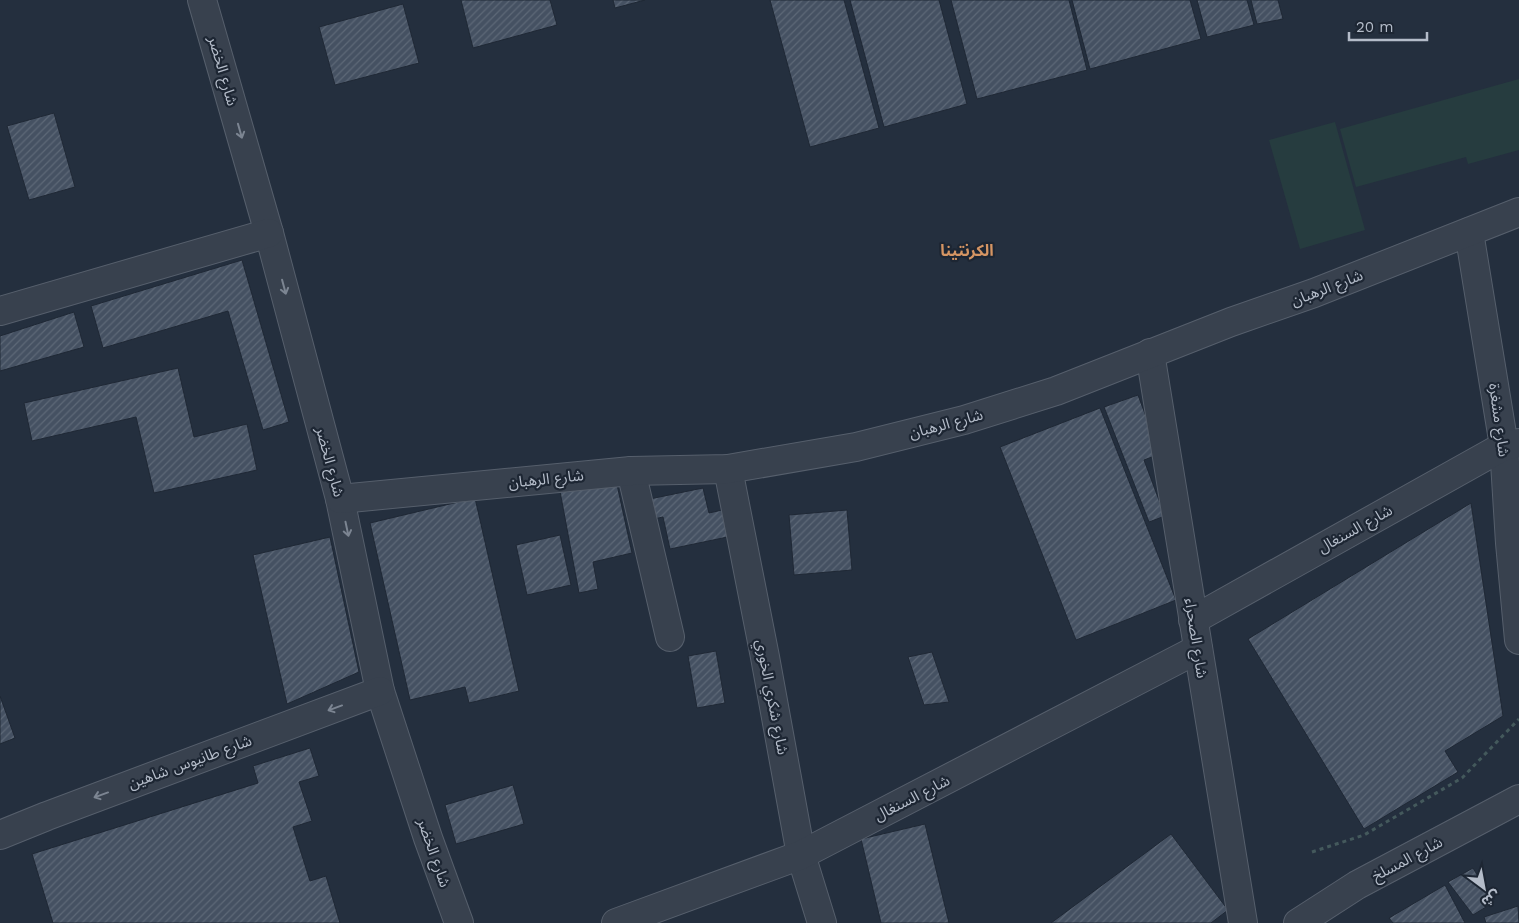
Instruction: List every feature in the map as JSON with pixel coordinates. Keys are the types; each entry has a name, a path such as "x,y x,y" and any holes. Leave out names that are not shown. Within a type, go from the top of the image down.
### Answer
{"street":[{"name":"شارع الخضر","path":"202,0 269,233 340,499 380,691 428,838 457,918"},
{"name":"شارع الرهبان","path":"340,499 631,471 728,469 856,446 964,420 1056,390 1150,353 1314,293 1519,212"},
{"name":"شارع مشغرة","path":"1469,232 1512,444 1510,543 1519,640"},
{"path":"0,311 269,233"},
{"name":"شارع الصحراء","path":"1150,353 1243,923"},
{"name":"شارع السنغال","path":"1193,620 1512,444"},
{"name":"شارع شكري الخوري","path":"728,469 801,855 822,923"},
{"path":"631,471 670,637"},
{"name":"شارع السنغال","path":"616,923 801,855 1198,649"},
{"name":"شارع طانيوس شاهين","path":"0,835 380,691"},
{"name":"شارع المسلخ","path":"1298,923 1358,885 1519,799"}],"path":[{"path":"1312,852 1364,835 1462,778 1519,719"}],"green space":[{"path":"1519,79 1519,150 1468,164 1466,157 1356,187 1340,129"},
{"path":"1335,122 1365,230 1300,249 1269,140"}],"building":[{"path":"461,0 550,0 557,25 473,48"},
{"path":"613,0 645,0 615,8"},
{"path":"770,0 844,0 879,128 810,147"},
{"path":"850,0 939,0 967,104 884,127"},
{"path":"951,0 1069,0 1087,70 977,99"},
{"path":"1072,0 1190,0 1201,39 1090,69"},
{"path":"1197,0 1247,0 1254,25 1207,37"},
{"path":"1251,0 1278,0 1283,19 1257,24"},
{"path":"403,4 419,63 335,85 319,27"},
{"path":"54,113 75,187 29,200 7,126"},
{"path":"242,260 289,422 263,430 228,311 103,348 91,306"},
{"path":"74,312 84,347 0,371 0,336"},
{"path":"178,368 194,437 247,424 257,470 154,493 136,417 32,441 24,403"},
{"path":"1138,395 1160,454 1144,460 1165,516 1149,522 1104,407"},
{"path":"1100,408 1176,600 1076,640 1000,447"},
{"path":"616,480 632,553 593,562 598,589 579,593 559,486"},
{"path":"703,488 709,513 731,508 737,535 670,549 663,517 644,521 640,501"},
{"path":"475,498 519,691 469,703 465,687 410,700 370,523"},
{"path":"1471,503 1503,716 1445,751 1458,772 1364,829 1248,639"},
{"path":"847,510 852,570 794,575 789,515"},
{"path":"560,535 571,585 527,595 516,545"},
{"path":"330,537 359,672 287,704 253,555"},
{"path":"716,651 725,703 697,708 688,656"},
{"path":"932,652 949,702 924,705 908,657"},
{"path":"0,696 15,738 0,744"},
{"path":"310,748 319,776 299,782 312,821 293,827 310,881 326,876 340,923 53,923 32,854 258,783 253,766"},
{"path":"513,785 524,824 456,844 445,805"},
{"path":"925,824 949,923 881,923 861,839"},
{"path":"1171,834 1228,910 1211,923 1051,923"},
{"path":"1473,868 1494,902 1473,915 1448,882"},
{"path":"1445,885 1465,923 1393,923 1389,918"},
{"path":"1518,906 1519,923 1486,923 1484,917"}],"district":[{"name":"الكرنتينا","path":"967,250"}]}
